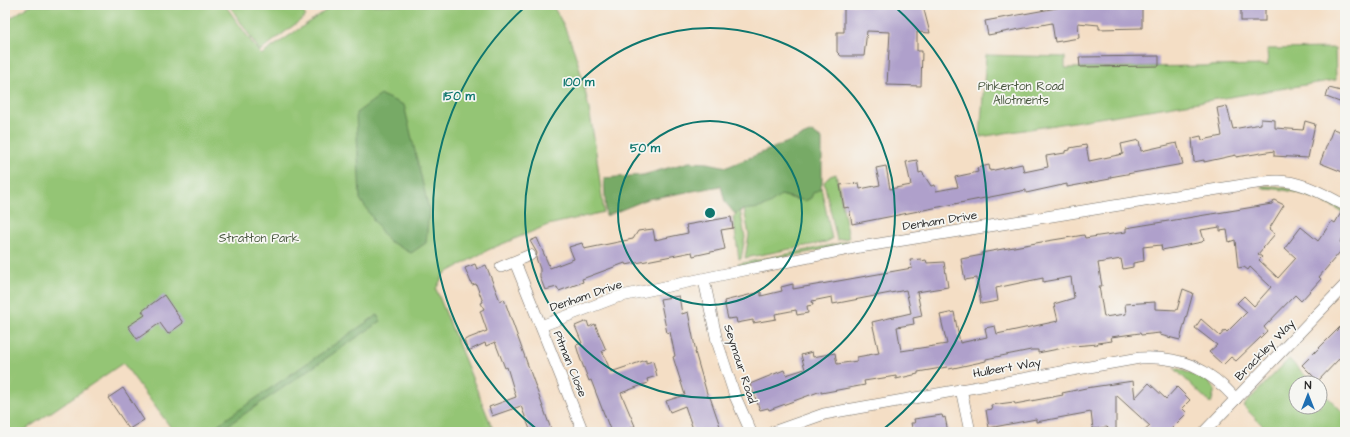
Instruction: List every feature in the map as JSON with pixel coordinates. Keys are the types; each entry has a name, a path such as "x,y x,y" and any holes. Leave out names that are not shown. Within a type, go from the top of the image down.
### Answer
{"street":[{"name":"Denham Drive","path":"541,326 617,298 854,248 1249,184 1277,181 1293,183 1309,187 1345,205"},
{"path":"501,267 530,255"},
{"name":"Pitman Close","path":"515,262 583,432"},
{"name":"Seymour Road","path":"704,280 717,341 735,396 750,432"},
{"name":"Brackley Way","path":"1204,432 1345,285"},
{"name":"Hulbert Way","path":"773,432 824,414 1140,358 1161,357 1194,365 1208,374 1236,399"},
{"path":"961,389 970,432"}],"green space":[{"name":"Stratton Park","path":"30,5 225,5 261,55 334,5 552,5 564,27 574,51 582,77 593,133 604,212 548,225 488,250 444,274 436,289 494,432 174,432 123,363 22,432 5,432 5,22"},
{"path":"229,5 297,5 306,16 260,51"},
{"name":"Pinkerton Road Allotments","path":"1335,48 1336,80 980,137 986,55 1065,57 1065,68 1268,65 1267,49"},
{"path":"381,95 404,105 429,210 426,243 411,253 387,240 360,199 356,113"},
{"path":"812,132 822,139 822,183 820,189 813,193 811,198 805,201 781,195 765,206 743,210 735,214 725,202 721,186 648,199 606,216 604,178 643,175 689,162 708,163 727,167"},
{"path":"836,174 849,238 837,240 824,182 830,176"},
{"path":"1262,186 1273,186 1295,190 1315,196 1345,211 1345,214 1325,203 1305,195 1284,190 1262,188"},
{"path":"821,187 832,239 826,242 745,258 749,235 744,209 764,205 781,195 798,200 813,193"},
{"path":"740,210 745,237 741,259 739,259 733,217"},
{"path":"851,241 850,244 741,266 738,264"},
{"path":"377,315 381,321 218,432 207,432"},
{"path":"1289,359 1305,375 1288,375 1288,415 1328,415 1328,398 1345,414 1345,432 1269,432 1243,406"},
{"path":"1173,367 1207,380 1215,389 1211,404"}],"building":[{"path":"844,5 923,6 930,33 917,32 917,51 922,51 921,86 887,85 890,32 867,31 864,56 841,56 837,52 837,32 844,32"},
{"path":"1073,5 1142,5 1142,28 1099,29 1099,25 1078,23 1079,38 1055,42 1052,23 988,35 985,21"},
{"path":"1241,5 1265,5 1265,21 1241,21"},
{"path":"1159,56 1159,66 1080,67 1079,57"},
{"path":"1329,88 1345,92 1345,104 1326,97"},
{"path":"1227,106 1233,129 1261,124 1261,119 1275,120 1275,128 1303,130 1305,121 1315,124 1308,158 1274,156 1274,151 1236,157 1236,155 1204,162 1204,160 1194,162 1192,138 1201,136 1202,140 1222,136 1217,108"},
{"path":"1333,129 1345,133 1345,173 1320,163"},
{"path":"1139,140 1141,151 1177,143 1183,164 1110,177 1110,179 1067,187 1067,184 1026,193 1026,190 852,224 849,207 844,208 840,185 859,183 860,189 880,185 876,168 886,166 890,189 911,185 906,162 917,160 919,173 922,172 931,186 935,185 936,191 958,187 955,177 978,172 977,168 989,165 990,171 1022,164 1024,172 1048,167 1046,156 1065,153 1065,151 1070,150 1070,148 1086,145 1089,161 1123,154 1121,144"},
{"path":"1274,200 1284,205 1269,229 1275,234 1258,254 1262,257 1259,260 1278,278 1296,258 1285,248 1301,227 1318,241 1332,221 1335,223 1342,211 1345,212 1345,235 1340,242 1345,246 1319,277 1321,279 1301,301 1295,295 1264,327 1267,331 1260,338 1236,361 1231,357 1223,365 1209,352 1217,345 1195,328 1201,319 1220,336 1225,330 1227,332 1247,312 1237,303 1244,296 1254,306 1271,287 1250,267 1248,270 1244,267 1238,268 1235,240 1229,242 1227,230 1220,231 1220,227 1201,230 1204,240 1202,242 1162,250 1161,245 1143,247 1144,261 1133,263 1133,267 1123,269 1121,259 1098,263 1102,286 1099,286 1104,317 1126,314 1125,304 1155,302 1155,309 1177,310 1183,289 1193,293 1180,340 1160,335 1160,333 1141,335 1140,333 1111,337 1112,341 1097,343 1098,344 1073,346 1038,353 1038,350 1031,350 986,359 986,361 949,369 947,367 918,372 918,374 896,379 896,376 864,381 865,385 821,393 821,391 769,410 768,408 760,410 750,384 784,370 786,375 805,369 801,355 812,352 813,357 835,353 837,364 857,361 857,357 879,353 872,322 911,313 906,290 833,304 832,297 812,301 813,305 807,306 808,313 797,315 796,310 775,314 776,319 753,323 753,320 737,323 736,318 728,319 724,301 761,292 761,296 782,291 781,287 793,284 793,289 912,268 910,260 921,259 921,261 926,260 927,263 944,262 948,287 917,292 922,316 913,318 914,324 897,327 901,351 947,344 940,315 954,312 960,343 987,337 985,328 995,326 997,334 1058,321 1054,304 1074,298 1071,277 1043,282 1043,278 996,288 998,301 981,304 977,278 965,280 961,259 982,255 981,253 1047,241 1084,235 1085,238 1126,232 1126,228 1272,204"},
{"path":"731,217 733,228 721,230 725,249 693,256 692,252 626,265 625,263 582,279 583,282 559,291 557,287 545,290 540,277 540,269 536,258 537,253 530,241 537,238 550,268 574,259 569,247 582,243 584,249 633,239 638,231 653,229 655,240 688,233 686,225"},
{"path":"475,264 477,269 486,265 500,301 504,299 552,432 531,432 521,406 492,416 489,407 516,397 507,367 505,368 495,342 486,346 485,343 468,351 464,340 487,331 480,311 484,309 481,303 483,302 476,284 472,285 465,268"},
{"path":"164,295 183,323 168,334 160,323 137,339 128,326 145,315 142,311"},
{"path":"679,296 682,314 688,312 695,352 708,397 710,397 722,432 694,432 685,406 670,412 666,401 685,395 673,357 675,356 670,332 667,333 660,299"},
{"path":"587,321 589,327 595,324 606,350 602,351 611,372 646,360 646,363 653,361 657,376 647,379 648,383 621,393 635,426 629,429 630,432 611,432 591,380 589,381 580,358 576,345 582,343 575,326"},
{"path":"1345,322 1345,365 1339,359 1324,375 1312,375 1302,365"},
{"path":"1133,381 1135,398 1149,383 1166,399 1177,387 1190,400 1182,408 1187,413 1168,432 1143,432 1150,426 1116,395 1116,432 1112,432 1107,427 1093,429 1091,412 1036,422 1036,419 989,428 986,410 992,409 991,405 1014,402 1015,404 1063,395 1062,393 1086,388"},
{"path":"123,388 144,420 129,429 108,398"},
{"path":"942,415 943,418 945,417 948,432 913,432 911,423 915,423 914,419"}]}
